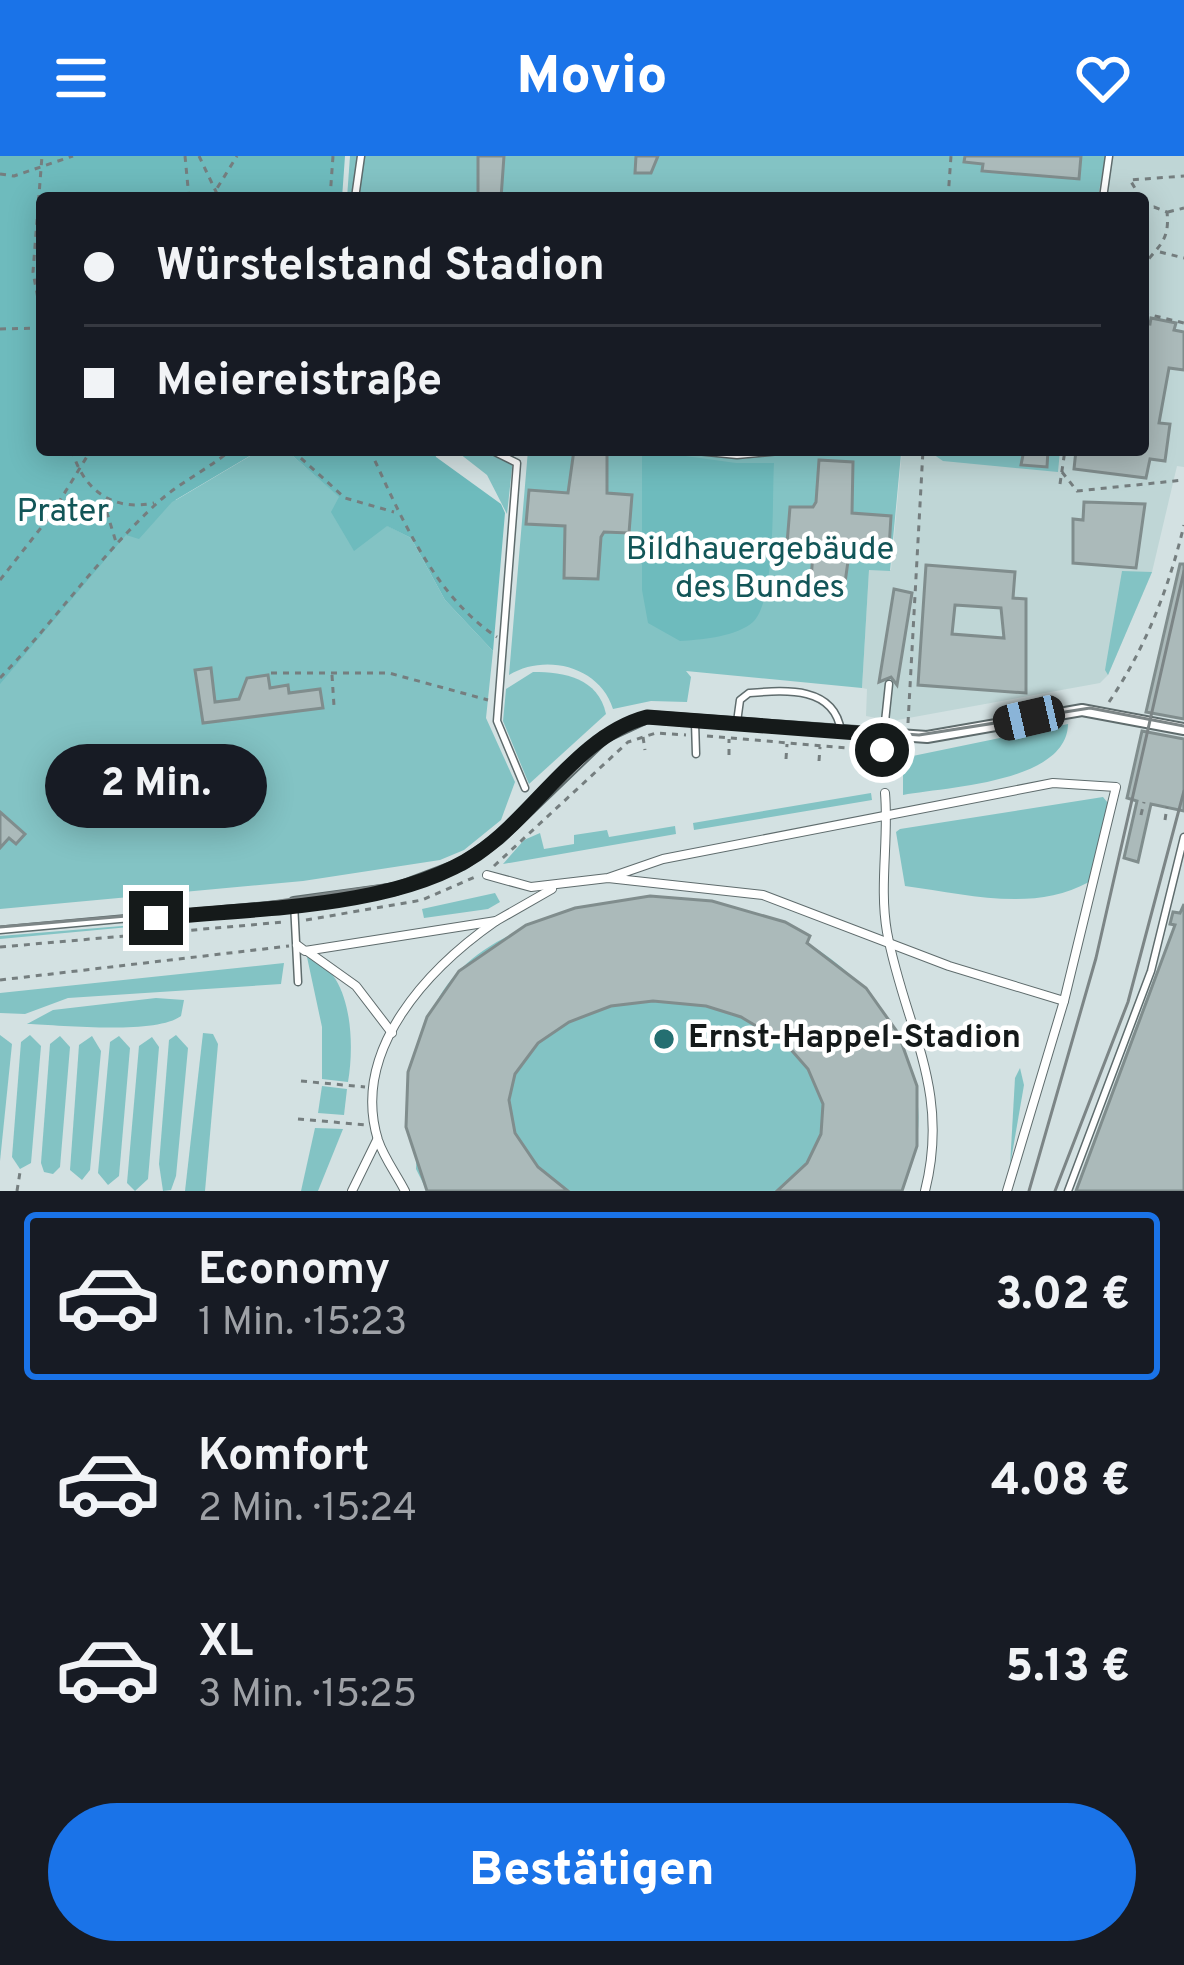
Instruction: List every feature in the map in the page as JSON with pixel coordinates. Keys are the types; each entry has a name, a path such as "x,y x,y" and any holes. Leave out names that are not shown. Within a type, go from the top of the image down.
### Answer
{"street":[{"path":"294,903 396,889 440,875 499,838 617,727 647,717 942,736 1082,710 1184,729"},
{"path":"405,1191 378,1139 376,1088 392,1034 425,977 496,920 553,888 608,878 663,859 1052,783 1116,787 1064,1001 1006,1191"},
{"path":"885,794 890,945 933,1089 935,1151 925,1191"},
{"path":"487,874 553,888"},
{"path":"608,878 763,895 890,945 1064,1001"},
{"path":"301,948 496,920"},
{"path":"301,948 356,986 392,1034"},
{"path":"352,1191 378,1139"}],"lane":[{"path":"356,192 361,156"},
{"path":"1104,192 1109,156"},
{"path":"503,456 517,463 497,721 525,788"},
{"path":"882,750 889,684"},
{"path":"737,722 740,700 748,693 822,697 836,707 842,731"},
{"path":"488,700 498,703"},
{"path":"695,718 696,754"},
{"path":"1068,1191 1136,1018 1184,837"},
{"path":"0,930 294,903 301,948 298,982"}],"path":[{"path":"39,192 42,156"},
{"path":"0,174 14,176 73,156"},
{"path":"185,156 188,192"},
{"path":"200,156 216,190"},
{"path":"216,190 237,156"},
{"path":"330,192 333,156"},
{"path":"949,192 951,156"},
{"path":"1138,192 1130,179 1184,176"},
{"path":"1149,211 1184,208"},
{"path":"1149,260 1168,235 1166,212"},
{"path":"36,232 36,288"},
{"path":"1158,252 1184,258"},
{"path":"1149,314 1184,323"},
{"path":"0,329 36,328"},
{"path":"75,456 79,473 103,498 122,506 158,502"},
{"path":"0,580 88,456"},
{"path":"0,677 20,662 116,544 158,502 223,456"},
{"path":"299,456 345,497 388,514 397,511"},
{"path":"373,456 397,511 466,612 503,641"},
{"path":"908,723 922,456"},
{"path":"1060,484 1064,456"},
{"path":"1062,474 1077,491 1184,480"},
{"path":"103,498 116,544"},
{"path":"1109,702 1135,663 1174,566 1184,525"},
{"path":"271,673 388,674 488,700"},
{"path":"332,674 334,706"},
{"path":"642,735 645,750"},
{"path":"0,947 249,921 295,922 422,900 484,872 616,750 642,735 882,750"},
{"path":"729,738 729,755"},
{"path":"786,759 787,743"},
{"path":"819,760 820,746"},
{"path":"616,750 618,758"},
{"path":"1141,815 1144,802"},
{"path":"1165,820 1167,807"},
{"path":"311,908 312,919"},
{"path":"0,980 301,948"},
{"path":"301,1081 376,1088"},
{"path":"298,1119 377,1126"},
{"path":"17,1191 20,1172"}],"shaded area":[{"path":"944,156 1184,156 1184,467 1177,466 1152,572 1108,675 1100,683 892,721 866,716 867,689 862,688 869,569 891,570 901,456 1149,456 1149,192 941,192"}],"green space":[{"path":"0,156 36,192 36,456 58,456 176,500 250,456 293,456 351,507 411,538 445,600 493,651 486,718 515,782 501,820 464,850 440,860 303,881 0,909"},
{"name":"Prater","path":"0,156 345,156 342,192 36,192 36,456 250,456 172,502 139,539 126,535 0,684"},
{"path":"350,156 1105,156 1099,192 347,192"},
{"path":"293,456 436,456 501,504 505,513 493,651 445,600 411,538 387,526 354,551 331,512 339,497"},
{"path":"463,456 513,456 507,514 487,475"},
{"name":"Bildhauergebäude des Bundes","path":"527,456 901,456 890,571 869,570 862,688 686,671 691,677 687,702 651,701 613,709 596,682 570,668 539,665 509,675"},
{"path":"642,456 774,463 766,593 753,622 719,636 680,641 648,623 642,590"},
{"path":"936,456 1059,456 1058,472 943,461"},
{"path":"1122,571 1152,572 1108,675 1105,670"},
{"path":"533,672 588,685 606,714 529,784 503,721 506,689"},
{"path":"1068,724 1062,744 1048,759 1027,770 974,785 903,795 903,758"},
{"path":"871,793 872,800 694,830 693,823"},
{"path":"1103,797 1108,803 1089,882 1045,897 1022,899 905,886 896,832 900,829"},
{"path":"675,826 676,834 503,864 524,840 540,833 544,849 574,844 574,835 607,830 609,837"},
{"path":"495,893 500,902 488,909 424,918 422,909"},
{"name":"Ernst-Happel-Stadion","path":"650,896 733,907 791,927 810,936 807,943 865,990 888,1018 915,1083 919,1118 902,1191 427,1191 416,1169 417,1140 410,1141 410,1080 417,1044 423,1045 434,1008 453,978 510,935 580,910"},
{"path":"281,913 0,939 0,936"},
{"path":"307,957 322,964 342,991 350,1028 348,1082 322,1079 322,1027"},
{"path":"284,963 281,984 68,998 25,1014 0,1013 0,993"},
{"path":"156,998 184,1000 181,1016 130,1027 27,1024 53,1010"},
{"path":"203,1033 213,1034 218,1044 205,1191 185,1191"},
{"path":"0,1035 12,1044 0,1161"},
{"path":"30,1035 41,1046 31,1163 20,1169 12,1157 21,1042"},
{"path":"176,1035 188,1048 176,1176 171,1190 163,1191 159,1164 169,1040"},
{"path":"60,1036 70,1047 60,1167 53,1174 44,1172 41,1163 50,1044"},
{"path":"92,1036 101,1051 90,1170 82,1180 70,1170 79,1045"},
{"path":"119,1036 130,1048 119,1176 108,1185 98,1173 110,1042"},
{"path":"152,1037 159,1047 148,1179 135,1191 127,1183 139,1046"},
{"path":"1020,1068 1024,1085 1010,1166 1015,1078"},
{"path":"322,1086 347,1089 344,1115 318,1113"},
{"path":"315,1128 343,1129 318,1191 301,1191"}],"building":[{"path":"478,156 504,156 501,192 478,192"},
{"path":"636,156 658,156 651,173 635,173"},
{"path":"965,156 1081,156 1079,179 982,171 983,164 964,162"},
{"path":"1151,318 1176,323 1174,330 1184,332 1184,370 1169,368 1159,423 1170,424 1165,461 1150,459 1146,478 1074,469 1075,456 1149,456"},
{"path":"573,456 607,456 607,493 632,495 629,533 604,532 601,537 598,579 564,578 565,526 526,524 529,490 568,493"},
{"path":"1023,456 1048,456 1047,467 1021,465"},
{"path":"819,460 853,462 852,513 891,516 889,549 850,547 843,597 810,595 813,552 787,544 790,507 813,507 816,502"},
{"path":"1084,502 1145,504 1136,568 1073,563 1073,519 1083,520"},
{"path":"1180,564 1184,564 1184,719 1146,712"},
{"path":"926,565 1015,572 1013,598 1026,599 1026,693 918,685","holes":["955,605 1001,608 1004,638 952,634"]},
{"path":"894,589 912,593 897,685 891,677 879,682"},
{"path":"211,668 215,702 239,699 247,678 268,675 270,688 288,685 289,693 320,689 323,708 203,723 195,670"},
{"path":"1142,731 1184,739 1184,811 1151,804 1138,862 1124,858 1137,801 1127,798"},
{"path":"0,812 25,834 16,844 9,838 0,848"},
{"name":"Ernst-Happel-Stadion","path":"650,896 712,901 785,922 810,936 807,943 866,988 898,1033 917,1086 917,1146 902,1191 777,1191 807,1163 821,1134 823,1104 808,1069 786,1044 741,1017 706,1006 653,1001 611,1006 569,1022 538,1043 515,1074 509,1100 515,1133 538,1167 568,1191 427,1191 406,1127 408,1072 427,1017 459,971 526,925 575,908"},
{"path":"1184,904 1184,1191 1076,1191 1175,925 1170,924 1173,912 1180,913"}],"tram line":[{"path":"0,927 253,905 419,880 482,847 599,737 641,715 919,735 1090,708 1184,726"}],"railway":[{"path":"1029,1191 1096,958 1184,571"},
{"path":"1055,1191 1128,1002 1184,791"}],"place":[{"name":"Ernst-Happel-Stadion","path":"664,1039"}],"route":[{"path":"156,918 396,889 440,875 499,838 604,737 629,721 668,715 884,735 882,750"}]}
